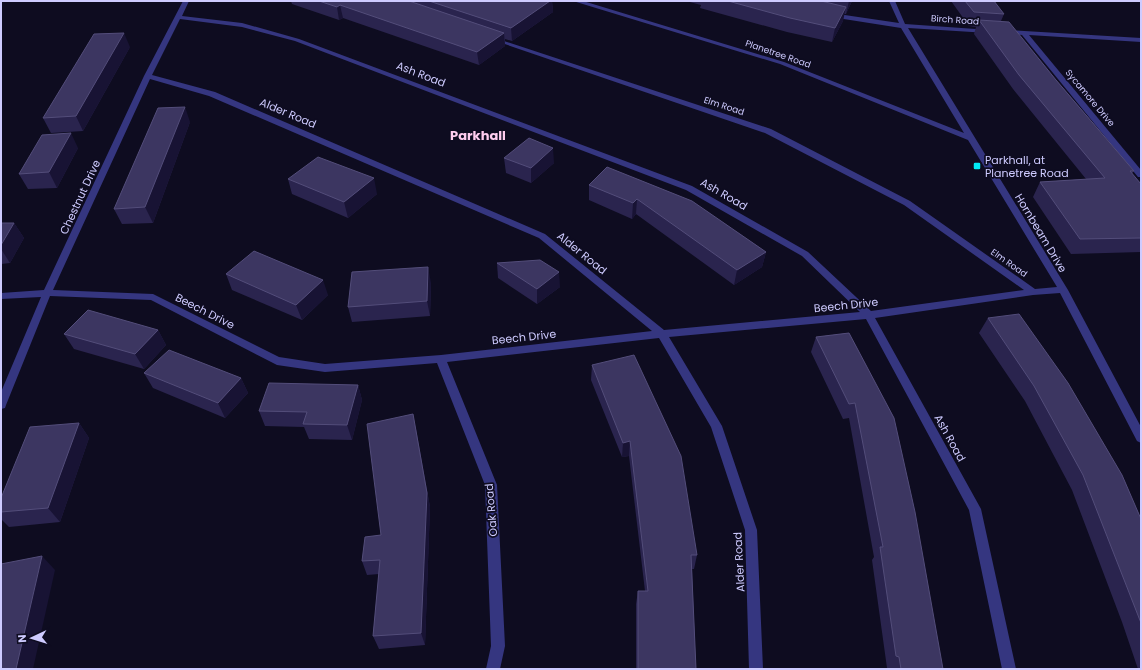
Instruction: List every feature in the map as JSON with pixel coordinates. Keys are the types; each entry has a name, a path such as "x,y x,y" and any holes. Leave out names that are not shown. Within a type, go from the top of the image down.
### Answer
{"street":[{"name":"Chestnut Drive","path":"1,405 47,293 148,76 186,1"},
{"name":"Planetree Road","path":"576,1 782,63 970,138"},
{"name":"Hornbeam Drive","path":"892,1 903,26 1063,290 1141,438"},
{"name":"Birch Road","path":"823,13 846,18 903,26 994,31"},
{"name":"Ash Road","path":"178,17 242,25 297,40 689,188 806,254 869,315 975,509 1009,669"},
{"path":"1002,32 1141,40"},
{"name":"Sycamore Drive","path":"1024,33 1141,175"},
{"name":"Elm Road","path":"484,36 768,131 907,203 1033,292"},
{"name":"Alder Road","path":"148,76 212,94 542,236 662,334 716,426 751,530 756,669"},
{"name":"Beech Drive","path":"1,296 47,293 153,297 277,361 324,368 441,359 662,334 869,315 1033,292 1063,290"},
{"name":"Oak Road","path":"441,359 491,485 498,646 493,669"}],"building":[{"path":"319,1 409,1 504,33 477,52 340,5 337,7"},
{"path":"429,1 550,1 511,28"},
{"path":"728,1 821,1 846,7 835,28 790,18"},
{"path":"965,1 994,1 1004,14 974,12"},
{"path":"979,20 1009,22 1056,80 1134,171 1130,171 1141,184 1141,238 1080,239 1040,182 1105,178 1019,75"},
{"path":"124,33 76,116 43,118 94,34"},
{"path":"185,107 145,207 114,209 158,108"},
{"path":"71,133 49,172 19,174 42,135"},
{"path":"529,138 553,148 531,168 504,158"},
{"path":"318,157 374,178 344,202 288,179"},
{"path":"607,167 692,201 766,252 737,270 637,199 633,203 589,185"},
{"path":"1,223 14,223 1,245"},
{"path":"254,251 323,280 296,305 226,274"},
{"path":"540,260 559,272 537,289 497,263"},
{"path":"428,267 427,301 348,307 352,272"},
{"path":"88,310 158,330 135,354 64,334"},
{"path":"1019,314 1068,383 1122,475 1141,519 1141,623 1083,475 1034,386 988,318"},
{"path":"849,333 894,418 915,512 943,669 901,669 899,657 896,656 880,547 883,547 855,403 849,404 816,337"},
{"path":"169,350 241,378 218,403 144,373"},
{"path":"634,355 681,456 697,555 691,555 696,669 638,669 638,591 648,591 630,441 623,443 592,365"},
{"path":"269,383 358,385 347,425 303,424 307,412 259,411"},
{"path":"413,414 427,493 421,633 373,636 380,560 362,561 365,537 381,535 367,424"},
{"path":"79,423 48,508 1,512 1,498 30,427"},
{"path":"42,556 16,669 1,669 1,564"}],"place":[{"name":"Parkhall, at Planetree Road","path":"977,166"}],"district":[{"name":"Parkhall","path":"478,135"}]}
